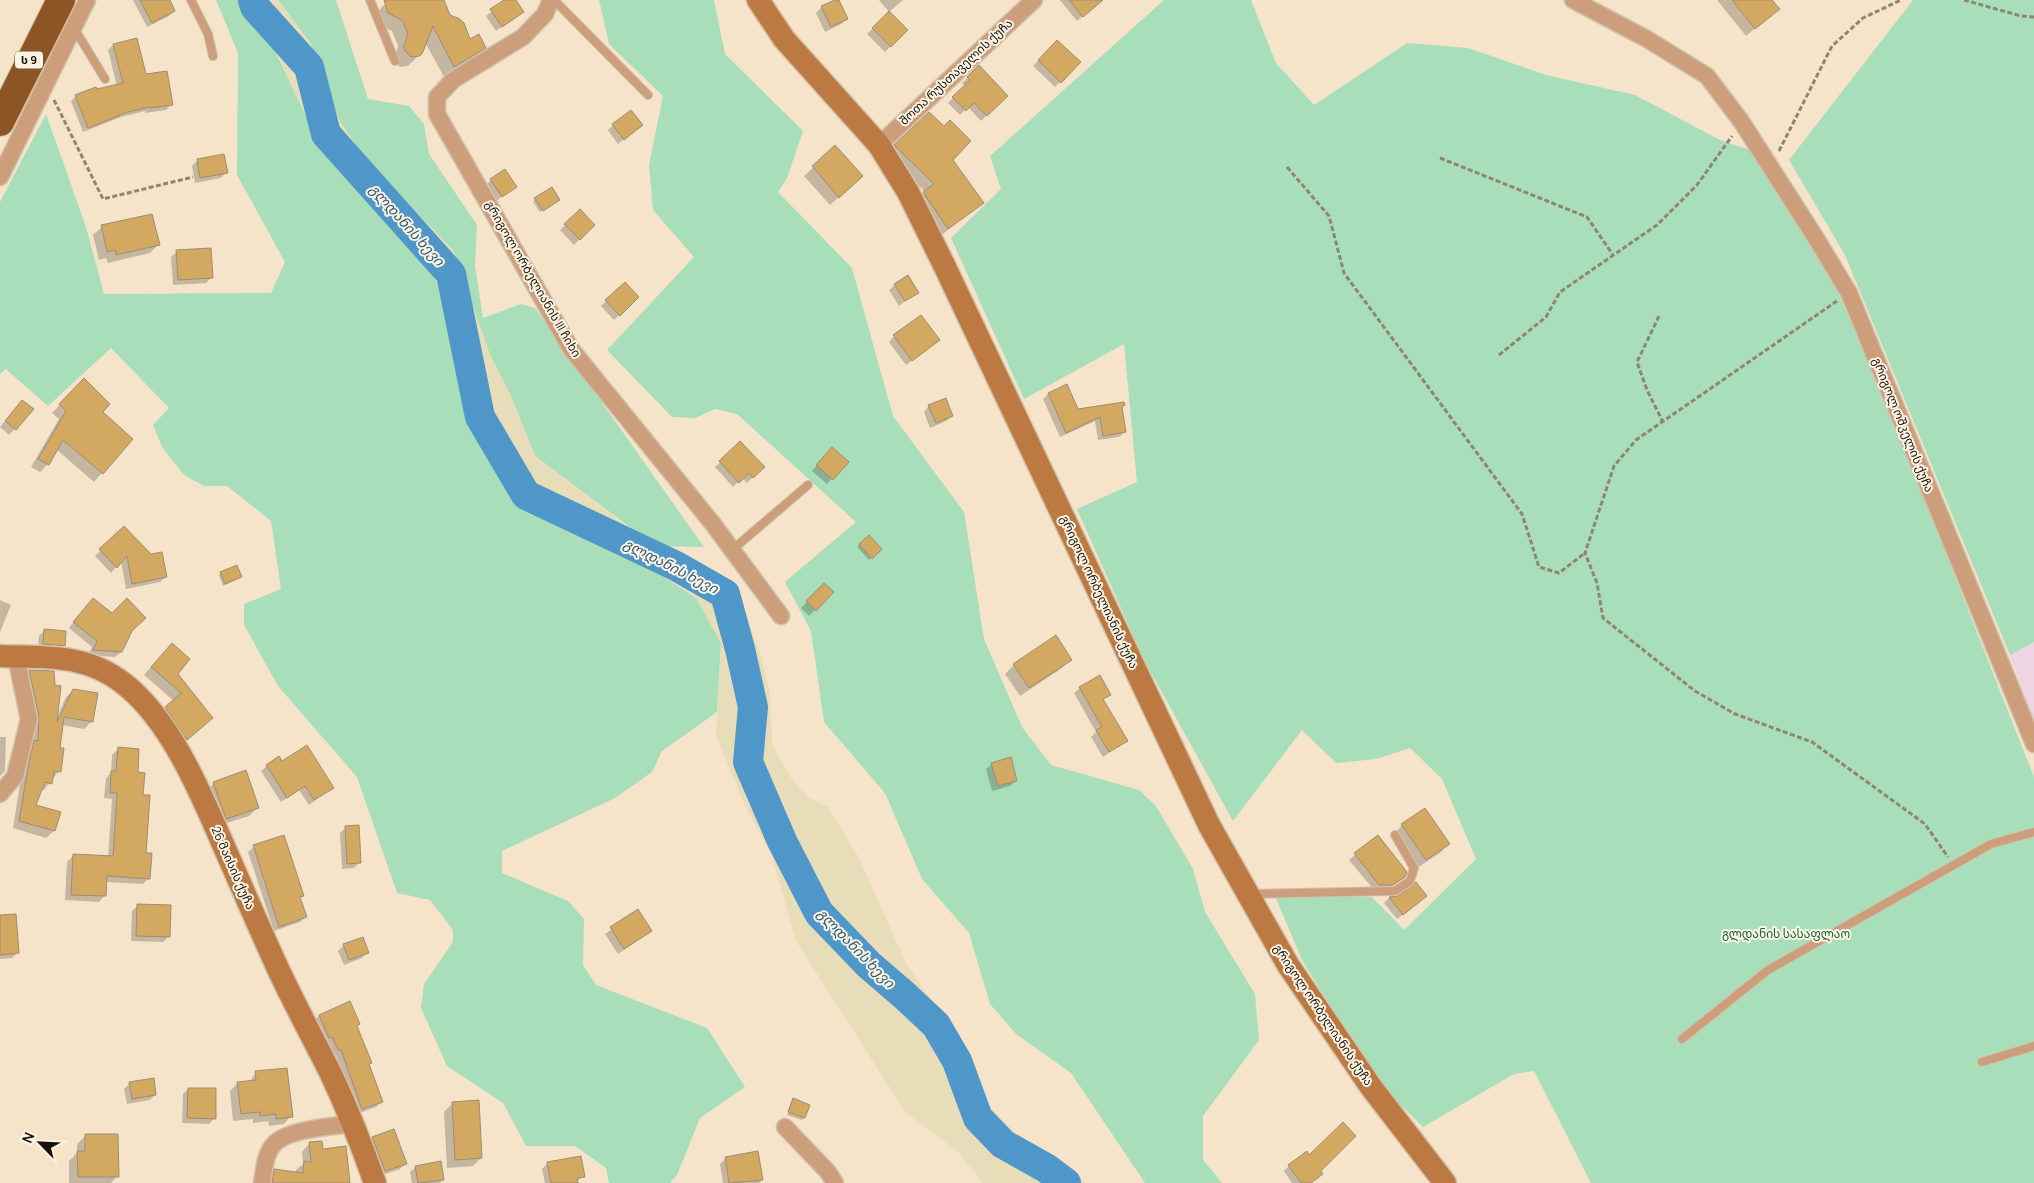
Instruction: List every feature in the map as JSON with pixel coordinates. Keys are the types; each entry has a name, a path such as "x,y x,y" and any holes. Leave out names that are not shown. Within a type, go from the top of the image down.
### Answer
{"highway":[{"name":"ს 9","path":"0,122 61,0"}],"main road":[{"name":"გრიგოლ ორბელიანის ქუჩა","path":"758,0 784,39 879,145 908,192 946,267 1209,825 1288,965 1365,1079 1444,1183"},
{"name":"26 მაისის ქუჩა","path":"8,656 63,658 97,668 121,681 133,691 156,718 202,795 280,973 331,1075 353,1124 375,1183"}],"street":[{"path":"0,177 87,0"},
{"name":"გრიგოლ ორბელიანის III ჩიხი","path":"552,0 546,14 523,37 452,80 437,97 437,114 571,348 732,550 781,616"},
{"name":"შოთა რუსთაველის ქუჩა","path":"879,145 1034,0"},
{"name":"გრიგოლ ოშკელის ქუჩა","path":"1572,0 1647,39 1707,76 1741,121 1814,235 1849,293 2034,744"},
{"path":"0,794 15,776 29,719 8,656"},
{"path":"262,1183 265,1162 275,1142 298,1131 353,1124"},
{"path":"785,1127 828,1172 835,1183"}],"lane":[{"path":"191,0 208,34 213,56"},
{"path":"370,0 395,61"},
{"path":"552,0 648,95"},
{"path":"74,28 105,79"},
{"path":"732,550 808,485"},
{"path":"1682,1039 1768,970 1991,844 2034,832"},
{"path":"1248,894 1394,891 1410,881 1414,868 1395,835"},
{"path":"1982,1062 2034,1046"}],"path":[{"path":"1771,168 1832,46 1863,18 1901,0"},
{"path":"1964,0 2021,16 2034,17"},
{"path":"46,84 103,199 193,177"},
{"path":"1499,355 1546,317 1560,292 1657,225 1697,185 1725,148 1741,121"},
{"path":"1440,158 1588,217 1613,255"},
{"path":"1287,167 1329,216 1344,273 1522,514 1539,567 1558,573 1585,552 1614,466 1636,440 1849,293"},
{"path":"1659,316 1637,362 1647,390 1663,422"},
{"path":"1585,552 1597,583 1603,618 1695,691 1735,714 1812,742 1925,824 1953,864"}],"shaded area":[{"path":"2034,642 2034,718 2033,719 2010,655"}],"green space":[{"path":"216,0 242,0 245,7 270,40 313,131 410,237 441,289 455,354 556,520 632,555 697,599 721,643 717,712 662,751 652,772 615,798 502,851 502,873 568,901 584,919 583,965 596,985 707,1028 745,1087 700,1118 677,1175 670,1183 609,1183 606,1168 575,1146 526,1146 503,1103 447,1066 421,1008 424,984 453,942 453,930 430,900 397,893 357,777 278,686 244,625 244,604 281,589 271,521 227,486 204,486 184,475 162,447 153,425 169,408 111,348 48,406 6,369 0,374 0,202 46,114 86,227 104,294 271,293 285,262 237,175 238,53"},
{"path":"278,0 336,0 368,99 409,106 424,124 429,154 477,225 475,266 483,318 521,304 535,308 704,547 655,546 535,456 510,394 490,355 453,250 369,165 339,120 310,43"},
{"path":"599,0 714,0 725,54 803,131 787,178 778,192 852,268 893,416 964,512 984,639 1022,727 1051,765 1139,790 1156,806 1193,869 1205,912 1255,994 1259,1040 1203,1116 1203,1160 1222,1183 1145,1183 1071,1073 1016,1034 990,1004 969,933 922,879 885,793 824,722 811,631 785,582 856,522 737,414 715,409 695,418 672,417 607,350 694,257 653,210 649,165 663,96 609,44"},
{"name":"გლდანის სასაფლაო","path":"1164,0 1251,0 1276,63 1314,105 1407,43 1468,48 1546,75 1635,95 1720,140 1756,152 1833,281 1878,382 2034,777 2034,1183 1591,1183 1534,1071 1514,1074 1423,1127 1377,1081 1302,960 1275,896 1372,897 1404,930 1476,859 1442,779 1410,748 1376,759 1336,763 1302,730 1233,821 1144,660 1077,509 1137,482 1124,344 1024,399 951,238 1001,189 990,156"},
{"path":"1913,0 2034,0 2034,642 2010,655 1845,255 1789,160"}],"sand":[{"path":"242,0 278,0 309,41 339,120 369,165 453,250 490,355 510,394 535,456 633,531 673,558 718,578 744,612 760,652 770,692 772,744 791,778 809,798 828,807 858,856 907,965 970,1056 989,1106 1023,1141 1086,1183 983,1183 958,1152 906,1113 796,941 772,856 746,808 716,736 721,643 697,599 632,555 556,520 503,484 470,429 441,289 410,237 313,130 270,40 245,7"}],"building":[{"path":"140,0 170,0 175,11 152,23"},
{"path":"384,0 444,0 450,15 464,23 470,39 479,34 486,48 454,67 433,26 423,52 420,56 411,57 404,50 408,35 403,21 388,13"},
{"path":"504,0 516,0 524,12 502,27 490,9"},
{"path":"839,0 848,19 831,27 821,6"},
{"path":"1069,0 1103,0 1083,17"},
{"path":"1732,0 1772,0 1780,9 1755,29"},
{"path":"889,11 908,30 891,47 872,28"},
{"path":"137,38 146,74 167,71 173,105 150,107 128,112 88,128 75,95 96,87 97,89 123,83 113,44"},
{"path":"1057,40 1081,62 1061,83 1038,60"},
{"path":"979,65 1008,96 987,116 974,103 966,111 952,97 970,80 967,77"},
{"path":"631,110 643,125 624,140 612,124"},
{"path":"929,112 944,126 950,120 971,141 953,160 984,203 948,229 923,192 934,184 894,145"},
{"path":"835,145 863,176 839,198 812,166"},
{"path":"224,154 228,173 200,178 197,159"},
{"path":"505,169 517,187 502,197 490,179"},
{"path":"552,187 560,200 543,211 534,198"},
{"path":"580,209 595,225 580,240 564,224"},
{"path":"152,214 160,245 116,255 115,250 107,252 101,225"},
{"path":"211,248 213,278 178,280 176,250"},
{"path":"908,275 919,293 905,301 894,284"},
{"path":"625,282 639,297 620,316 605,300"},
{"path":"921,315 940,340 912,361 893,335"},
{"path":"84,378 110,404 103,412 133,439 103,474 63,440 49,465 38,459 66,411 59,404"},
{"path":"1067,384 1078,409 1124,402 1125,405 1122,407 1126,432 1103,436 1100,417 1066,433 1048,393"},
{"path":"946,398 953,416 936,423 928,405"},
{"path":"22,400 34,409 16,430 5,421"},
{"path":"740,441 765,467 753,478 749,473 739,483 719,461"},
{"path":"832,447 849,462 833,480 816,465"},
{"path":"124,526 151,554 162,552 167,577 132,584 127,556 117,568 99,549"},
{"path":"869,535 882,549 872,559 859,544"},
{"path":"237,565 242,577 225,584 220,572"},
{"path":"824,583 834,592 816,611 806,601"},
{"path":"93,598 112,613 127,598 146,618 132,631 122,652 93,650 97,641 73,622"},
{"path":"44,629 66,631 65,646 43,644"},
{"path":"1056,635 1072,660 1029,688 1013,664"},
{"path":"172,643 190,659 178,674 213,718 187,740 165,707 181,693 151,667"},
{"path":"29,670 54,671 55,685 61,686 57,722 73,689 98,693 93,722 64,717 60,748 64,748 61,772 54,771 52,784 45,782 36,805 61,812 55,831 19,821 34,740 38,741 39,717"},
{"path":"1100,675 1111,695 1103,699 1128,741 1109,752 1096,730 1102,727 1079,687"},
{"path":"307,745 334,788 314,800 305,786 287,798 266,765 279,756 282,761"},
{"path":"118,747 139,749 138,772 145,773 143,795 150,795 146,853 152,853 150,879 107,876 106,896 71,895 73,854 113,856 117,793 110,793 111,771 116,771"},
{"path":"1011,757 1017,781 998,786 991,763"},
{"path":"246,770 259,808 226,819 213,782"},
{"path":"1425,808 1450,844 1426,860 1401,824"},
{"path":"359,825 361,863 347,864 345,826"},
{"path":"284,835 304,896 300,897 307,917 279,927 253,845"},
{"path":"1378,835 1407,872 1405,877 1393,885 1379,885 1354,853"},
{"path":"1416,882 1427,896 1403,915 1389,897 1398,896"},
{"path":"137,904 171,905 170,937 136,936"},
{"path":"638,909 652,931 624,949 610,927"},
{"path":"16,914 19,953 0,955 0,915"},
{"path":"363,937 369,953 349,960 343,944"},
{"path":"350,1001 360,1024 357,1026 372,1063 369,1064 383,1102 362,1109 341,1050 338,1050 332,1037 329,1038 319,1015"},
{"path":"287,1068 293,1117 276,1119 276,1114 260,1116 260,1112 241,1114 237,1082 256,1080 255,1071"},
{"path":"154,1078 156,1095 132,1099 129,1082"},
{"path":"188,1088 216,1088 216,1119 187,1118"},
{"path":"793,1098 810,1105 805,1118 788,1112"},
{"path":"479,1100 482,1158 455,1160 452,1102"},
{"path":"1343,1122 1356,1136 1321,1171 1323,1174 1311,1183 1301,1183 1288,1165 1307,1151 1309,1155"},
{"path":"394,1129 407,1164 385,1171 372,1137"},
{"path":"85,1134 118,1134 119,1177 78,1177 77,1151 85,1151"},
{"path":"322,1141 323,1149 346,1146 350,1183 272,1183 274,1169 303,1173 304,1161 311,1162 309,1142"},
{"path":"758,1151 763,1180 729,1183 725,1157"},
{"path":"581,1156 585,1177 577,1178 578,1183 551,1183 547,1162"},
{"path":"441,1161 444,1180 418,1183 415,1166"}],"waterway":[{"name":"გლდანის ხევი","path":"253,0 255,7 309,67 326,134 451,274 480,417 526,495 676,566 725,594 753,707 748,762 782,841 819,913 869,965 936,1025 957,1061 978,1118 1003,1144 1046,1168 1066,1183"}]}
